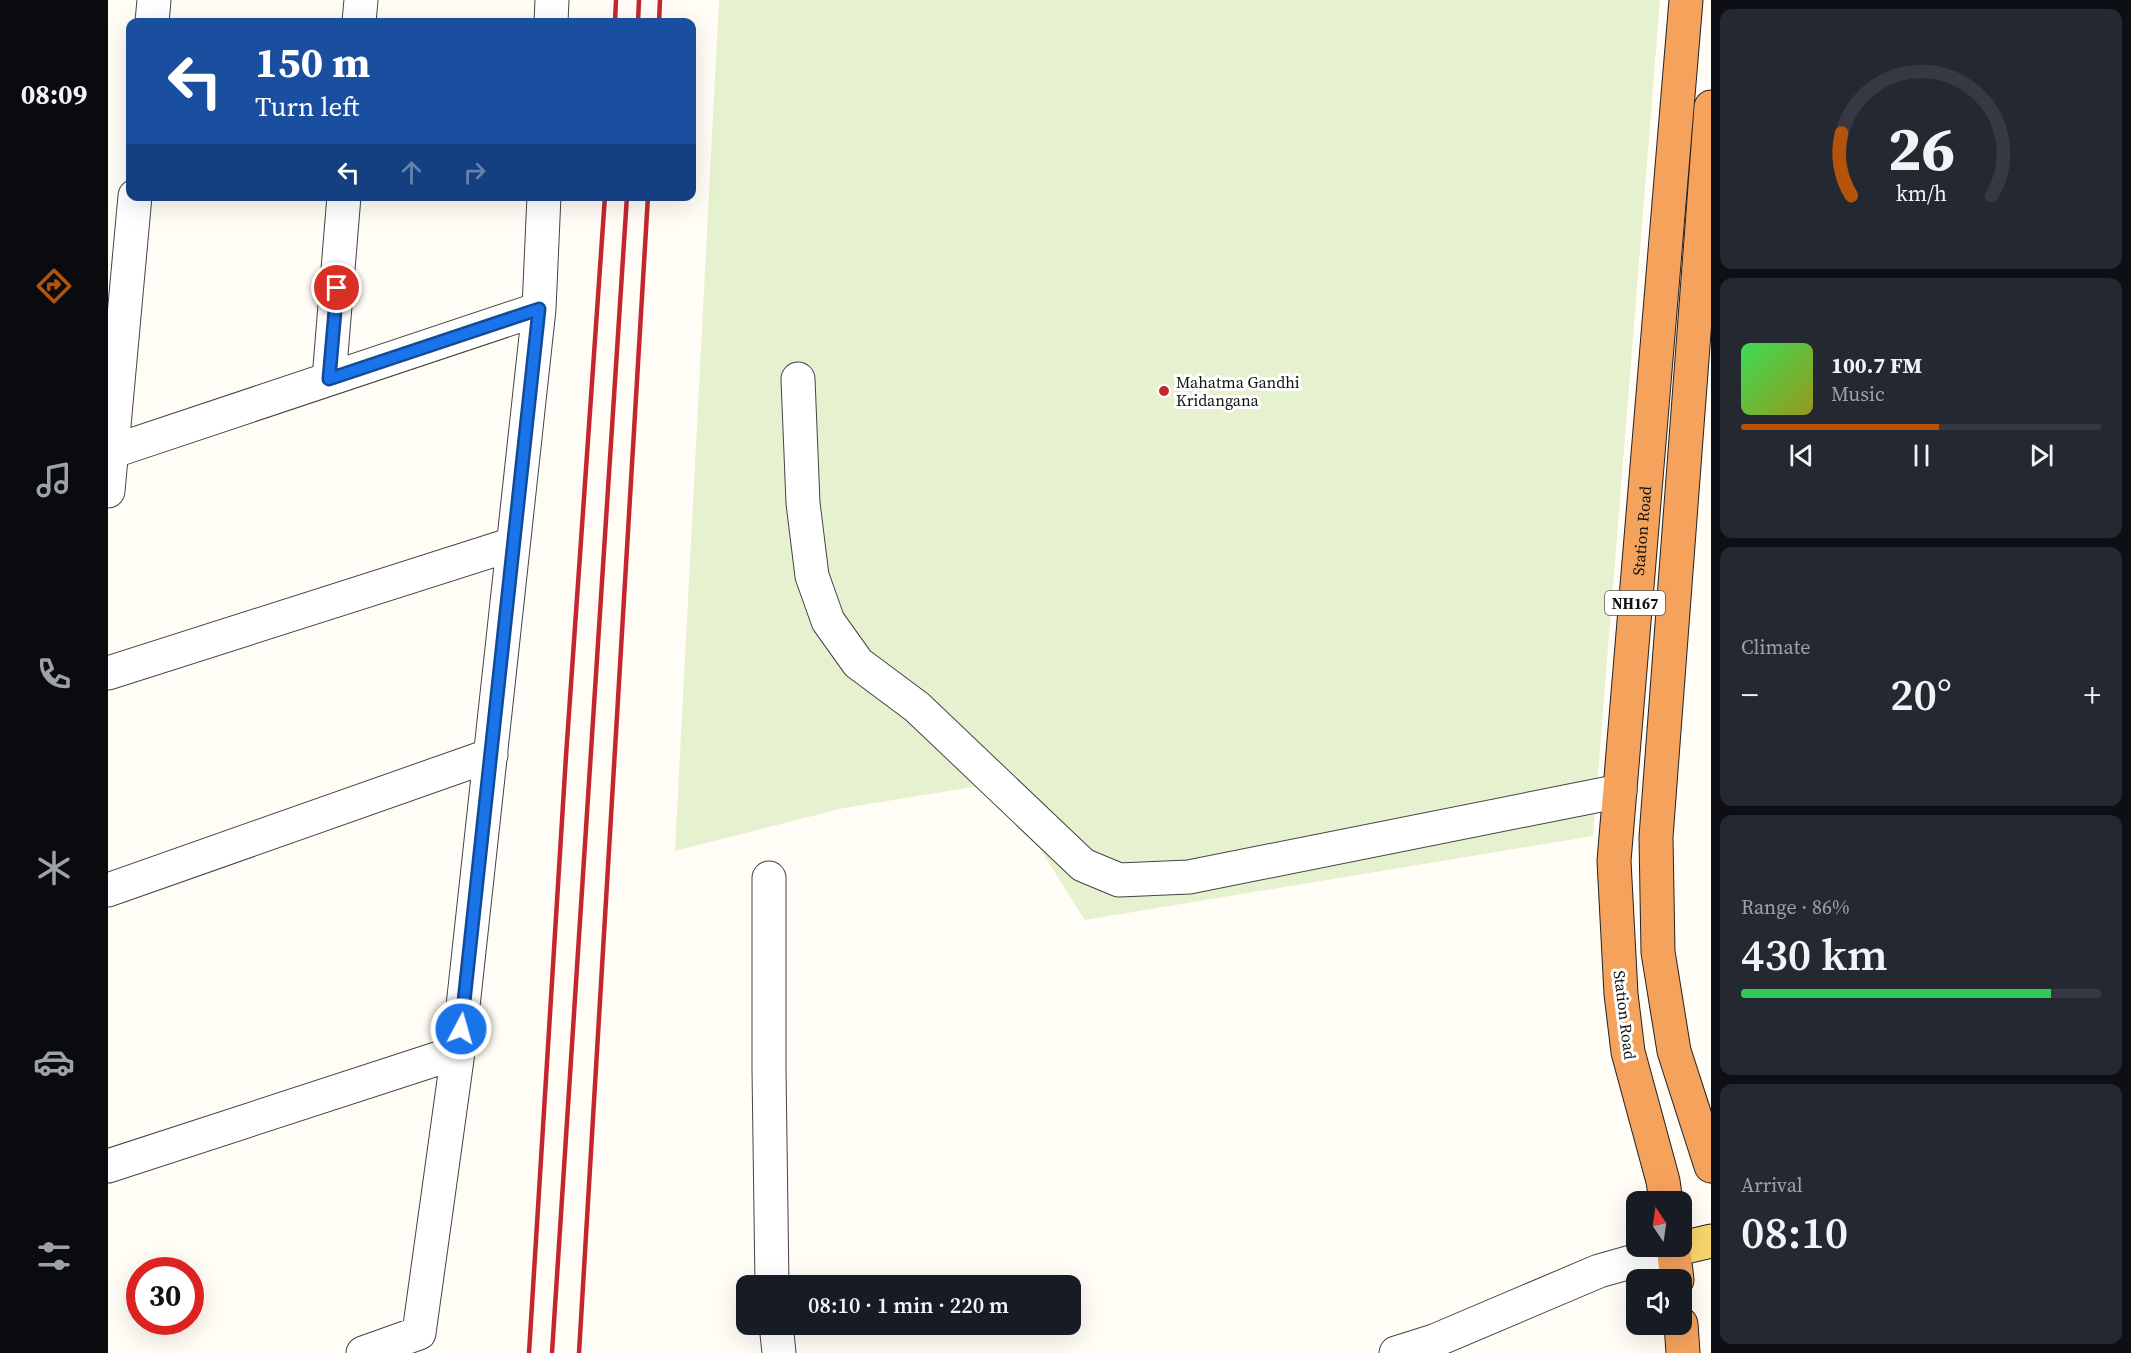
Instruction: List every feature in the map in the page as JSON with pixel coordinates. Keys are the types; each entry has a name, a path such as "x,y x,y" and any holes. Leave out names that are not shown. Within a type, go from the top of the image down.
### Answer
{"highway":[{"name":"Station Road","path":"1664,1191 1628,1052 1621,994 1614,861 1686,0"},
{"name":"NH167","path":"1711,107 1656,837 1658,952 1674,1051 1711,1166"},
{"path":"1682,1335 1683,1353"}],"main road":[{"path":"1674,1259 1711,1241"}],"street":[{"path":"152,18 154,0"},
{"path":"359,18 361,0"},
{"path":"551,18 552,0"},
{"path":"108,491 135,201"},
{"path":"329,379 345,201"},
{"path":"363,1353 418,1343 458,1052 539,309 544,201"},
{"path":"110,452 539,309"},
{"path":"798,379 803,503 812,576 828,621 858,663 917,707 1083,865 1119,880 1189,877 1620,791"},
{"path":"108,673 513,544"},
{"path":"108,890 490,755"},
{"path":"770,878 769,1093 772,1275"},
{"path":"108,1166 458,1052"},
{"path":"1396,1353 1434,1341 1599,1271 1674,1259"},
{"path":"778,1335 779,1353"}],"green space":[{"name":"Mahatma Gandhi Kridangana","path":"719,0 1660,0 1593,836 1085,920 998,783 844,808 675,851"}],"railway":[{"path":"615,18 616,0"},
{"path":"638,18 639,0"},
{"path":"659,18 660,0"},
{"path":"529,1353 566,756 605,201"},
{"path":"552,1353 627,201"},
{"path":"579,1353 648,201"}],"place":[{"name":"Mahatma Gandhi Kridangana","path":"1164,391"}],"route":[{"path":"337,288 329,379 539,309 461,1029"}]}
